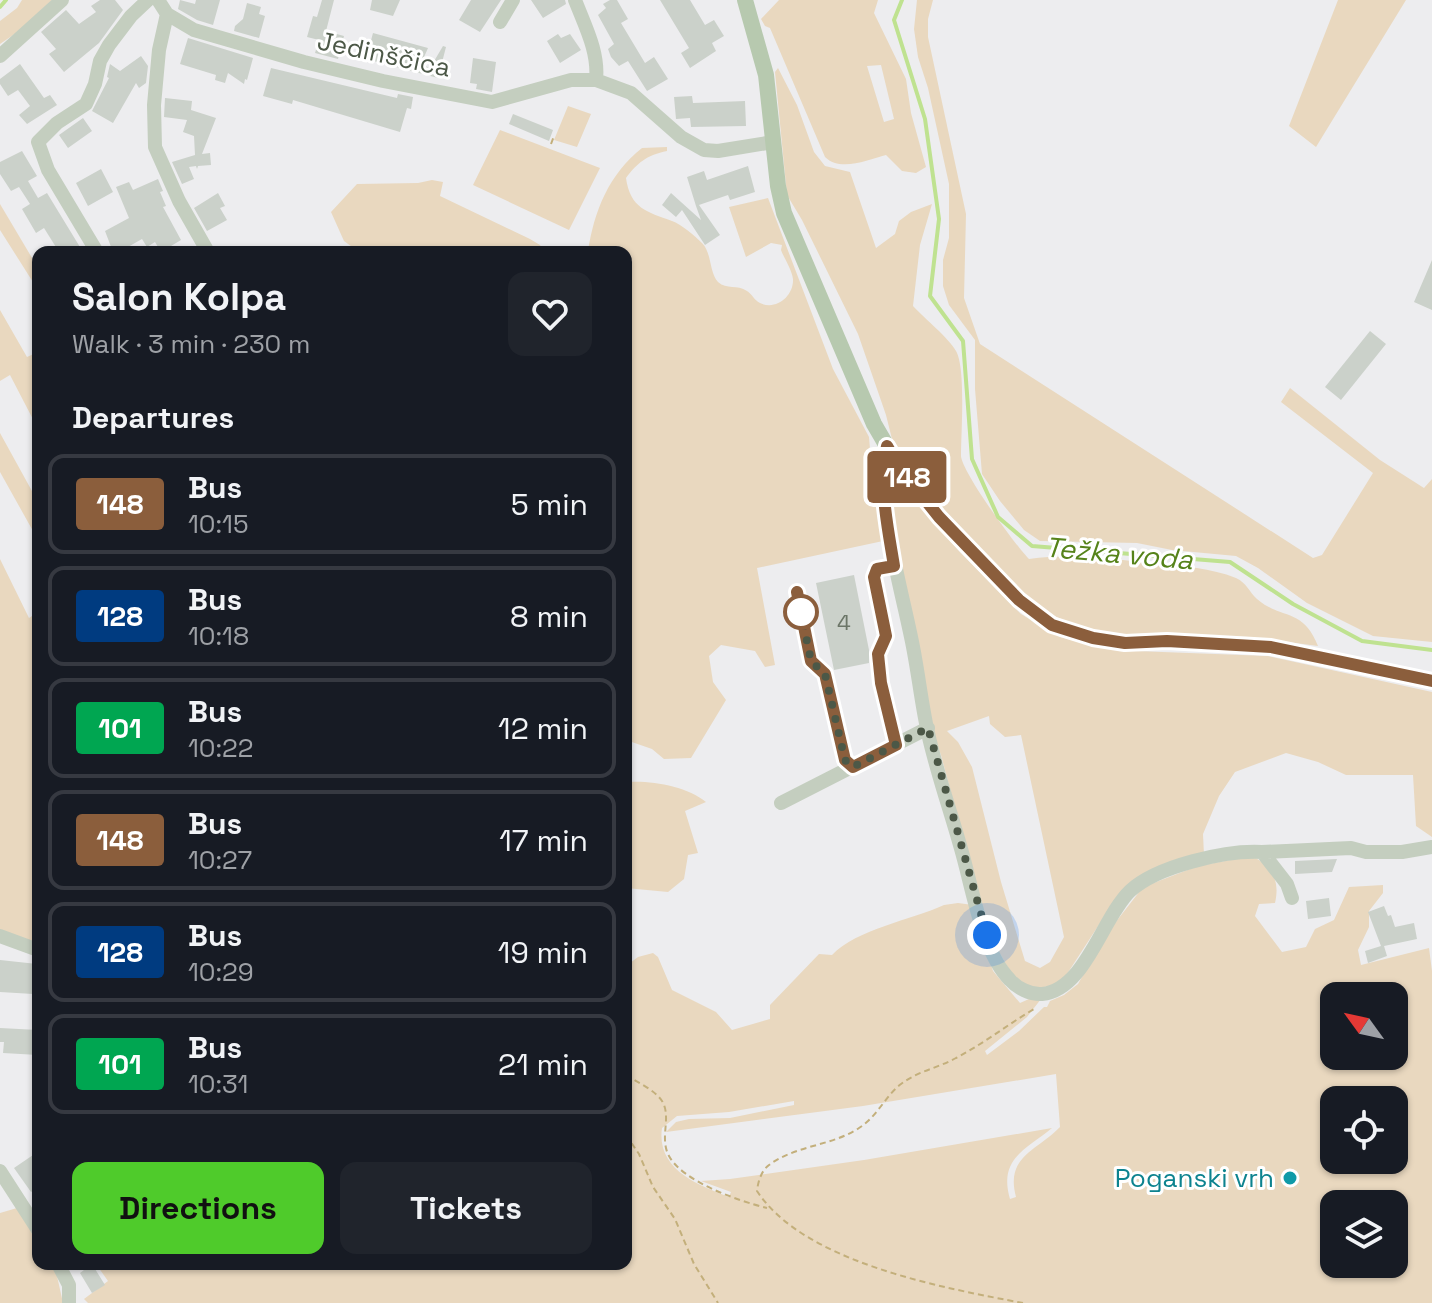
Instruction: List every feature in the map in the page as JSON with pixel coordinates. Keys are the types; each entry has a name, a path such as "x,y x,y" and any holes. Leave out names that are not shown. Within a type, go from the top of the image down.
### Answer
{"main road":[{"path":"745,0 766,75 784,213 869,412 899,467 939,517 1019,600 1052,625 1093,638 1125,643 1167,641 1271,647 1432,681"}],"street":[{"path":"0,56 62,0"},
{"path":"93,246 48,170 38,142 57,123 86,104 100,61 109,45 148,0"},
{"name":"Jedinščica","path":"158,0 167,14 194,30 304,62 492,102 571,80 596,80"},
{"path":"500,22 513,0"},
{"path":"575,0 594,50 596,80 631,93 681,137 704,150 718,151 773,142"},
{"path":"167,14 159,50 154,105 155,147 179,201 205,246"},
{"path":"887,446 883,461 884,485 894,566 928,728 980,918 993,953 1010,981 1034,994 1050,992 1067,984 1128,893 1144,881 1195,861 1247,851 1351,848 1366,852 1402,852 1432,847"},
{"path":"894,566 877,569 874,577 886,636 878,654 881,683 896,745"},
{"path":"797,592 811,661 825,674 845,760 853,767"},
{"path":"781,803 928,728"},
{"path":"1262,852 1287,884 1292,898"},
{"path":"0,936 32,948"},
{"path":"0,1171 32,1221"},
{"path":"61,1270 69,1285 69,1303"}],"path":[{"path":"551,144 554,136"},
{"path":"1023,1303 899,1276 839,1253 786,1223 770,1209 757,1191 758,1181 766,1166 791,1153 858,1129 879,1112 898,1086 922,1071 944,1065 979,1046 1034,1009"},
{"path":"632,1079 661,1099 665,1112 664,1143 669,1158 689,1176 726,1195 770,1209"},
{"path":"632,1144 653,1187 675,1219 694,1264 718,1303"}],"shaded area":[{"path":"22,0 52,0 0,44 0,21"},
{"path":"779,0 878,0 874,13 906,79 911,113 926,167 916,173 902,171 886,155 846,164 838,164 825,157 770,28 761,19","holes":["881,65 894,119 884,122 867,66"]},
{"path":"917,0 933,0 928,19 928,37 966,214 964,298 980,344 1313,558 1322,555 1373,473 1281,402 1290,388 1380,460 1424,488 1432,479 1432,642 1373,636 1307,603 1236,556 1137,543 1040,541 1024,530 1000,501 982,474 975,389 975,340 949,305 943,286 943,260 949,238 949,184 918,57 914,29"},
{"path":"1338,0 1406,0 1316,147 1289,126"},
{"path":"778,68 797,105 814,152 825,166 850,172 876,248 895,234 899,221 911,212 932,204 920,245 913,306 956,351 962,386 961,456 990,508 1029,559 1093,557 1187,567 1236,578 1266,605 1306,625 1318,646 1250,637 1127,635 1081,628 1033,603 938,504 894,447 858,334 787,195 775,72"},
{"path":"568,106 591,114 577,147 554,140"},
{"path":"500,130 600,168 569,230 473,185"},
{"path":"667,147 667,151 643,160 626,178 631,196 641,207 680,225 702,243 718,282 743,289 760,303 772,305 783,300 793,285 782,245 771,243 746,257 729,207 768,198 833,369 869,437 873,485 883,541 757,568 775,665 765,667 755,651 721,645 709,656 713,682 726,700 691,758 664,759 652,749 632,742 632,246 589,246 605,194 620,169 642,148"},
{"path":"432,180 443,182 440,196 541,246 351,246 344,241 331,212 357,184"},
{"path":"0,204 32,258 32,281 0,230"},
{"path":"0,310 27,357 32,355 32,417 10,375 0,381"},
{"path":"0,433 32,491 32,529 0,472"},
{"path":"892,479 898,481 959,551 1021,614 1060,637 1090,645 1136,651 1268,656 1432,692 1432,837 1416,826 1413,775 1346,775 1318,762 1286,753 1235,772 1219,796 1203,834 1204,855 1113,903 1067,974 1056,985 1032,989 1013,976 989,935 934,736 897,555 888,483","holes":["989,716 990,724 1005,737 1021,735 1064,937 1050,962 1040,968 1025,961 972,767 958,742 947,731"]},
{"path":"0,559 29,618 32,616 32,944 0,931"},
{"path":"632,782 668,785 706,802 685,811 698,853 688,855 684,879 668,892 632,889"},
{"path":"1252,856 1270,870 1276,888 1275,903 1259,904 1255,916 1282,952 1306,947 1315,929 1334,920 1349,887 1383,885 1383,893 1369,911 1369,927 1358,950 1361,965 1429,948 1432,971 1432,1303 88,1303 84,1299 108,1281 100,1270 632,1270 632,962 638,957 653,953 658,957 672,990 716,1012 732,1030 770,1019 770,1005 819,954 832,955 855,938 944,905 973,905 993,971 1020,1003 1041,999 1027,1017 985,1051 987,1055 1047,1007 1050,1001 1078,984 1108,932 1143,887 1198,866","holes":["1056,1074 1060,1127 1019,1163 1014,1183 1016,1197 1010,1199 1007,1185 1011,1164 1052,1128 864,1160 701,1181 731,1192 729,1197 681,1173 665,1154 662,1142 662,1128 677,1116 729,1112 794,1101 794,1105 730,1118 676,1122 666,1132 863,1106"]},
{"path":"17,1208 32,1232 32,1270 54,1270 63,1303 0,1303 0,1213"}],"building":[{"path":"100,0 115,0 123,10 99,43 64,72 49,54 56,49 41,32 66,10 79,24 96,12 91,6"},
{"path":"180,0 195,4 196,0 220,0 213,25 178,9"},
{"path":"322,0 334,0 326,31 344,36 338,59 315,53 319,40 307,37"},
{"path":"372,0 400,0 393,16 370,10"},
{"path":"471,0 501,0 480,32 459,20"},
{"path":"531,0 565,0 566,4 543,18"},
{"path":"617,0 628,19 621,23 645,63 654,57 668,79 647,91 628,61 619,66 611,57 608,49 614,44 598,15 606,8 603,4"},
{"path":"660,0 690,0 705,25 714,20 724,36 712,43 716,51 690,68 681,53 689,48"},
{"path":"247,3 261,7 259,14 265,16 259,38 234,31 243,19"},
{"path":"373,33 428,48 421,64 430,68 443,46 446,47 438,78 366,59"},
{"path":"558,34 561,38 570,34 581,50 560,63 547,41"},
{"path":"188,38 253,58 244,84 228,73 225,83 215,80 216,75 180,64"},
{"path":"141,56 148,66 146,83 139,88 136,83 113,123 92,111 109,78 110,64 120,71"},
{"path":"473,58 496,62 492,92 476,89 477,84 470,83"},
{"path":"20,64 44,98 50,95 57,105 27,124 19,115 30,106 18,90 8,96 0,84 0,79"},
{"path":"271,68 397,98 398,94 413,97 411,109 407,108 400,132 293,100 292,104 263,96"},
{"path":"692,96 693,103 745,101 746,126 691,127 690,118 676,119 674,97"},
{"path":"165,98 192,101 191,110 216,118 202,154 210,153 211,165 198,166 197,169 196,166 189,167 194,179 182,184 172,162 195,155 194,136 183,132 187,120 164,117"},
{"path":"513,114 553,130 549,141 509,124"},
{"path":"83,118 92,131 68,148 59,135"},
{"path":"22,151 37,176 28,181 38,198 47,193 79,246 55,246 44,228 36,233 22,209 30,204 19,187 11,191 0,174 0,162"},
{"path":"748,166 755,192 730,200 728,195 696,206 687,177 704,171 707,180"},
{"path":"101,169 113,192 88,206 76,183"},
{"path":"158,179 166,206 163,207 181,240 171,246 157,246 155,242 146,246 142,239 130,246 111,246 105,231 129,218 116,187 129,182 133,190"},
{"path":"218,193 225,206 220,208 227,220 207,231 194,208"},
{"path":"671,193 701,220 696,206 699,205 720,235 705,245 682,210 676,217 662,205"},
{"path":"1432,260 1432,310 1414,302"},
{"path":"1370,331 1386,344 1341,400 1325,387"},
{"path":"854,575 869,663 834,670 816,583"},
{"path":"1337,859 1332,872 1295,874 1295,861"},
{"path":"1329,898 1331,916 1308,919 1306,901"},
{"path":"1384,906 1395,927 1414,923 1417,939 1384,946 1387,956 1368,963 1365,951 1381,946 1368,912"},
{"path":"0,960 32,963 32,994 0,992"},
{"path":"0,1028 32,1030 32,1055 3,1053 4,1042 0,1042"},
{"path":"32,1156 32,1191 31,1192 14,1168"},
{"path":"96,1270 105,1285 92,1293 80,1273"}],"waterway":[{"name":"Težka voda","path":"0,7 6,0"},
{"name":"Težka voda","path":"902,0 894,20 925,119 939,219 930,296 963,341 972,459 998,517 1032,546 1230,562 1293,604 1362,641 1432,650"}],"bus line":[{"name":"148","path":"797,592 811,661 825,674 845,760 853,767 896,745 881,683 878,654 886,636 885,619 874,577 877,569 894,566 884,485 883,461 887,446 899,467 939,517 1019,600 1052,625 1093,638 1125,643 1167,641 1271,647 1432,681"}],"place":[{"name":"Poganski vrh","path":"1290,1178"}],"route":[{"path":"801,612 811,661 825,674 845,760 853,767 928,728 987,935"}]}
